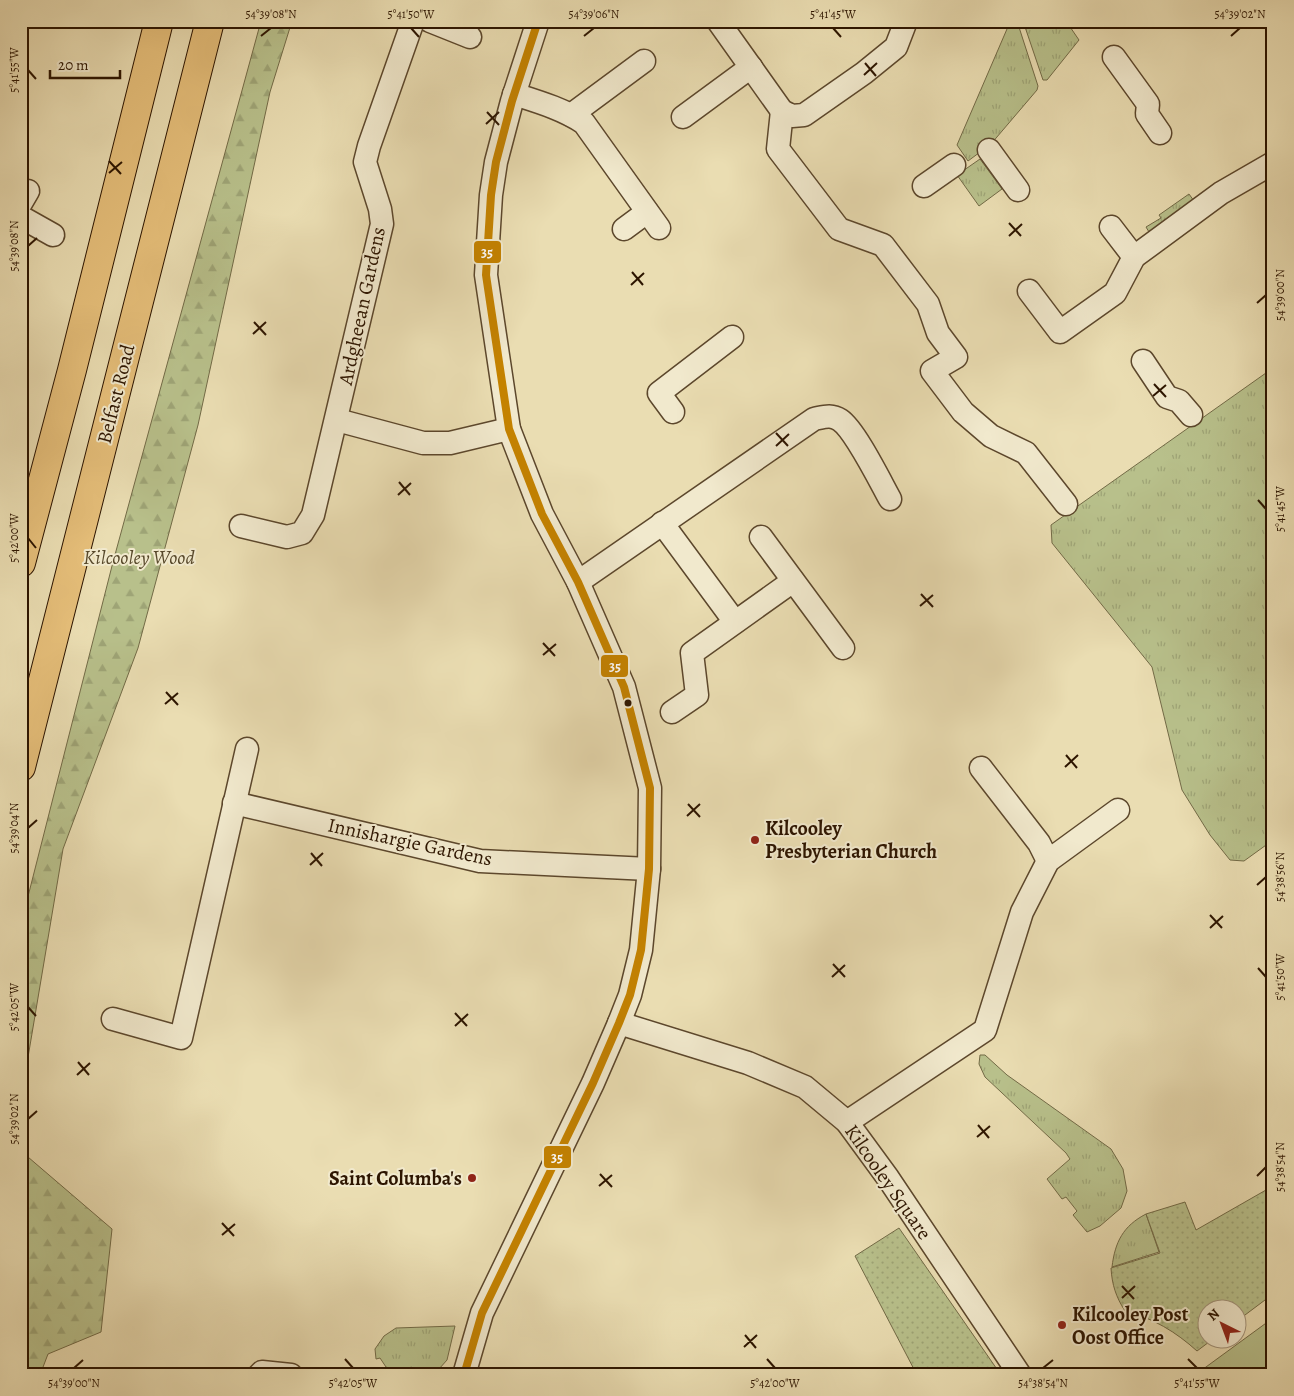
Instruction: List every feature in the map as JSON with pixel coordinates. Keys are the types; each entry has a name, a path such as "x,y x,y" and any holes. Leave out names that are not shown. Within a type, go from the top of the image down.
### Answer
{"highway":[{"path":"21,563 72,370 159,21"},
{"name":"Belfast Road","path":"21,767 210,21"}],"street":[{"name":"Ardgheean Gardens","path":"241,526 287,537 302,533 313,516 382,224 380,209 365,162 371,138 413,21"},
{"path":"430,21 470,36"},
{"path":"464,1375 482,1313 593,1083 630,995 640,950 649,869 650,788 624,687 578,582 542,514 509,429 486,276 492,187 496,162 514,94 538,21"},
{"path":"718,21 782,111 792,116 804,115 864,73 896,47 906,21"},
{"path":"1114,57 1148,104 1147,114 1160,133"},
{"path":"571,115 644,61"},
{"path":"682,117 751,67"},
{"path":"514,94 571,115 584,123 653,220 624,229"},
{"path":"782,111 778,149 839,229 883,245 928,304 938,333 956,357 932,371 963,412 991,436 1026,453 1066,504"},
{"path":"988,150 1018,190"},
{"path":"1029,291 1060,332 1115,293 1134,257 1221,193 1273,163"},
{"path":"924,186 954,165"},
{"path":"21,217 54,235"},
{"path":"1111,227 1134,257"},
{"path":"673,412 659,393 732,337"},
{"path":"1143,362 1168,397 1179,401 1190,415"},
{"path":"578,582 814,419 830,416 841,420 858,441 890,499"},
{"path":"337,420 423,443 450,443 509,429"},
{"path":"662,523 735,622"},
{"path":"761,537 843,648"},
{"path":"672,712 697,695 692,653 793,581"},
{"path":"113,1019 181,1038 247,749"},
{"path":"981,768 1040,843 1048,861"},
{"name":"Innishargie Gardens","path":"234,803 480,861 649,869"},
{"path":"847,1122 985,1030 1022,912 1048,861 1118,810"},
{"name":"Kilcooley Square","path":"619,1023 748,1063 805,1087 847,1122 884,1171 1020,1375"},
{"path":"259,1375 262,1372 291,1375"}],"green space":[{"name":"Kilcooley Wood","path":"261,21 292,21 270,92 198,425 138,648 63,849 21,1099 21,924 113,562"},
{"path":"1017,21 1038,86 1037,90 991,144 968,161 957,145 1010,22"},
{"path":"1023,21 1066,21 1079,40 1047,80 1043,80"},
{"path":"980,159 1002,189 979,206 957,175"},
{"path":"1189,194 1194,201 1149,232 1146,227 1161,218 1159,215"},
{"path":"1273,368 1273,840 1244,861 1230,860 1210,835 1182,790 1152,667 1052,543 1051,525"},
{"path":"980,1055 985,1055 1007,1075 1111,1149 1123,1169 1127,1191 1121,1208 1100,1226 1087,1232 1073,1215 1077,1211 1066,1197 1062,1199 1047,1179 1070,1159 1066,1153 985,1077 979,1064"},
{"path":"21,1151 112,1229 101,1332 48,1354 40,1375 21,1375"},
{"path":"1273,1186 1273,1294 1246,1314 1246,1298 1196,1298 1196,1348 1201,1348 1197,1351 1164,1326 1125,1311 1115,1291 1111,1268 1160,1253 1146,1214 1185,1202 1196,1230"},
{"path":"1146,1214 1159,1252 1112,1267 1115,1250 1126,1229"},
{"path":"899,1228 1001,1375 917,1375 855,1256"},
{"path":"1273,1318 1273,1375 1195,1375 1232,1348 1246,1348 1246,1338"},
{"path":"455,1326 447,1360 439,1369 428,1374 395,1372 386,1367 380,1358 376,1359 375,1349 384,1336 396,1328"}],"transit line":[{"name":"35","path":"464,1375 482,1313 593,1083 630,995 641,950 649,869 650,788 624,687 578,582 542,514 509,429 486,275 491,195 496,162 512,101 538,21"}],"place":[{"name":"Kilcooley Presbyterian Church","path":"755,840"},
{"name":"Saint Columba's","path":"472,1178"},
{"name":"Kilcooley Post Oost Office","path":"1062,1325"}]}
